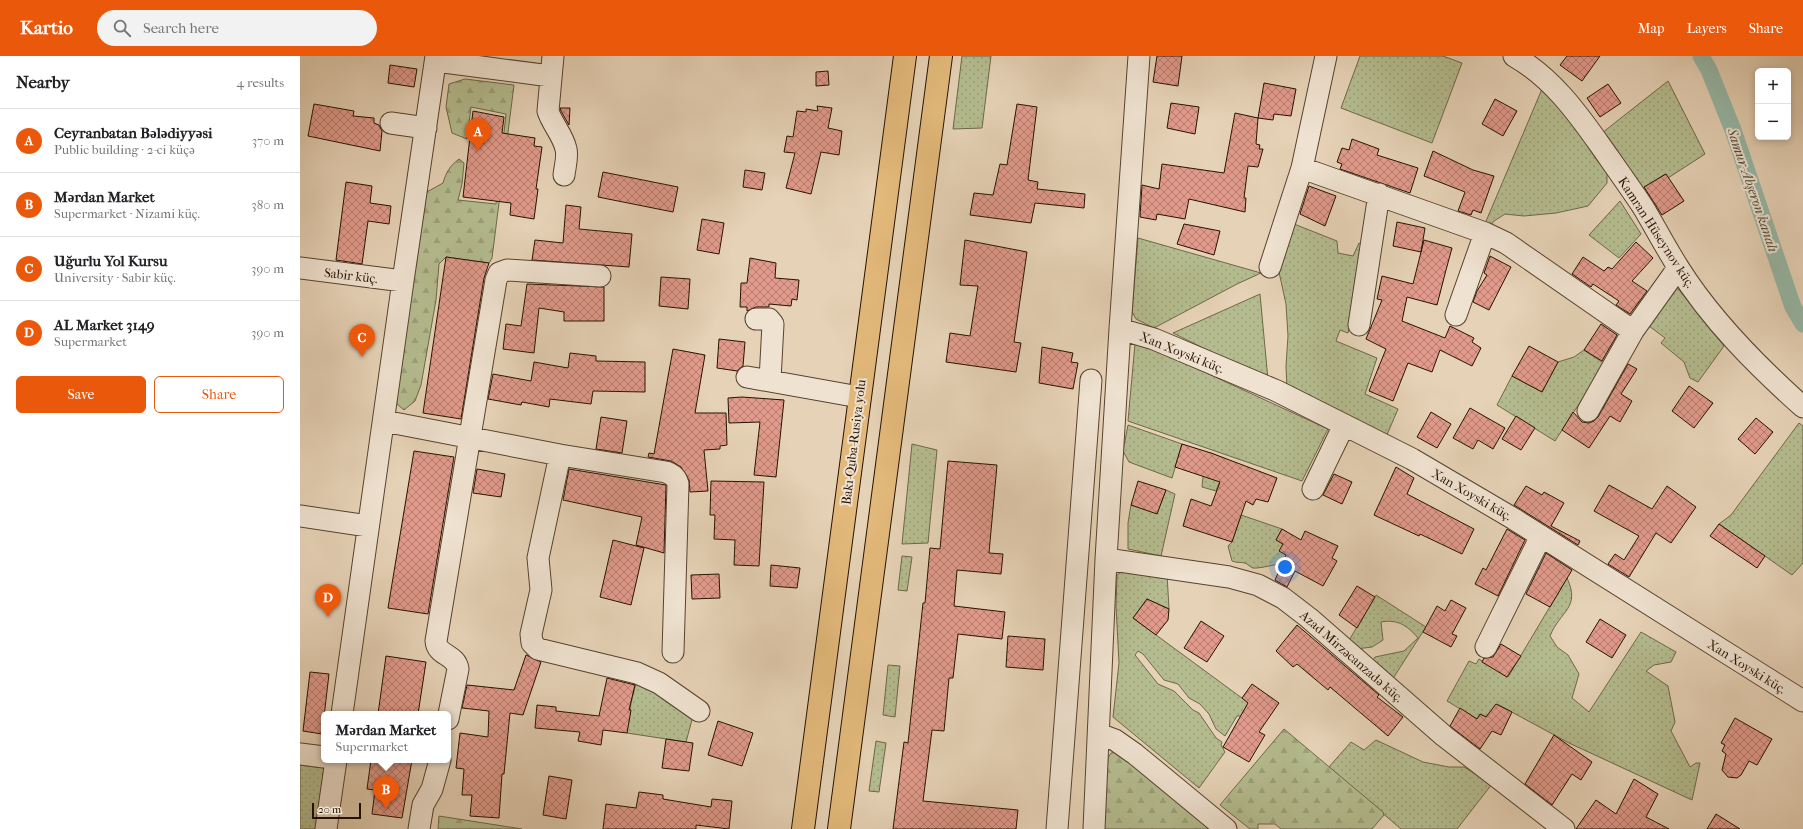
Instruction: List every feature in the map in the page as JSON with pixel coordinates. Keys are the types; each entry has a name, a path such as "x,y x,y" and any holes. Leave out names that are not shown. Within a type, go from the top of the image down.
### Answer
{"highway":[{"name":"Bakı-Quba-Rusiya yolu","path":"804,819 905,56"},
{"path":"839,829 941,56"}],"street":[{"path":"1094,829 1106,559 1139,56"},
{"path":"1270,267 1302,168 1326,56"},
{"name":"Kamran Hüseynov küç.","path":"1514,56 1542,76 1564,98 1589,129 1643,207 1678,268 1730,335 1774,381 1803,407"},
{"path":"342,711 436,59 552,66 548,111 550,118 563,139 566,148 564,175"},
{"path":"391,123 426,128"},
{"path":"1302,168 1380,194 1485,232 1506,243 1633,331"},
{"path":"1360,325 1380,194"},
{"path":"1456,315 1485,232"},
{"name":"Sabir küç.","path":"300,268 403,281"},
{"path":"1588,411 1633,331 1678,268"},
{"path":"450,711 458,663 436,646 436,641 496,280 499,273 507,270 600,276"},
{"path":"756,319 769,319 773,324 770,380"},
{"name":"Xan Xoyski küç.","path":"1120,329 1154,339 1255,382 1412,459 1541,536 1803,701"},
{"path":"747,376 859,397"},
{"path":"1057,829 1090,380"},
{"path":"384,421 560,455 666,472 677,478 673,652"},
{"path":"1313,489 1344,425"},
{"path":"560,455 538,558 541,590 531,634 532,643 538,649 637,673 659,683 699,711"},
{"path":"300,516 368,526"},
{"path":"1486,647 1541,536"},
{"name":"Azad Mirzəcanzadə küç.","path":"1106,559 1229,577 1258,585 1282,598 1309,618 1444,736 1564,829"},
{"path":"1099,734 1115,740 1135,754 1226,829"},
{"path":"300,754 321,757"},
{"path":"326,829 336,763"},
{"path":"419,829 423,805 432,789 439,763"},
{"path":"796,829 804,819"}],"green space":[{"path":"962,56 991,56 982,128 953,129"},
{"path":"1360,56 1443,56 1462,63 1432,143 1341,108"},
{"path":"465,79 514,85 492,258 489,263 446,257 439,264 436,300 421,385 415,401 404,410 397,404 395,385 425,193 443,183 453,164 459,159 464,163 462,184 458,200 496,204 506,114 471,107 467,139 452,133 446,107 449,84"},
{"path":"1668,81 1705,154 1668,178 1665,174 1642,189 1602,133"},
{"path":"1542,89 1579,130 1607,173 1607,183 1588,206 1556,213 1524,216 1505,214 1494,221 1489,228 1484,226"},
{"path":"1620,201 1641,234 1619,258 1589,235"},
{"path":"1294,224 1337,241 1338,253 1353,256 1359,243 1366,247 1348,333 1340,330 1336,341 1377,358 1365,394 1398,409 1386,437 1287,388 1286,366 1288,336 1286,304 1279,272"},
{"path":"1138,238 1261,273 1154,328 1136,319 1132,312"},
{"path":"1676,286 1724,346 1698,382 1690,378 1684,362 1661,343 1665,338 1649,326"},
{"path":"1260,294 1268,380 1173,333"},
{"path":"1139,342 1328,429 1302,481 1128,421 1135,344"},
{"path":"1584,350 1605,364 1555,441 1497,405 1512,376 1542,392 1558,362 1574,357"},
{"path":"1799,423 1803,426 1803,563 1792,575 1719,524 1731,515"},
{"path":"1128,425 1182,444 1172,478 1129,462 1123,451"},
{"path":"912,444 937,450 928,543 902,544"},
{"path":"1211,453 1228,460 1216,491 1202,487 1203,477"},
{"path":"1166,490 1175,494 1161,556 1128,549 1128,523 1131,505 1157,513"},
{"path":"1241,515 1282,529 1276,540 1283,544 1292,558 1290,561 1271,566 1252,568 1245,563 1232,561 1228,546 1232,542"},
{"path":"902,556 912,557 907,591 898,590"},
{"path":"1126,569 1167,574 1169,609 1147,599 1133,618 1250,704 1241,716 1237,716 1225,736 1216,729 1209,714 1200,704 1189,698 1178,684 1164,680 1143,654 1138,651 1135,655 1158,684 1174,691 1193,710 1199,713 1216,738 1222,742 1221,745 1225,752 1199,788 1113,717 1119,663 1116,606 1117,575"},
{"path":"1567,578 1572,596 1570,603 1568,609 1550,636 1557,647 1568,655 1579,674 1572,698 1589,712 1641,632 1676,652 1671,662 1654,665 1646,671 1668,686 1675,722 1671,731 1690,767 1696,763 1700,763 1692,800 1569,743 1497,704 1486,717 1481,714 1477,719 1447,701 1469,661 1476,664 1479,659 1508,677"},
{"path":"1376,595 1426,627 1392,680 1372,662 1375,657 1404,651 1418,638 1406,626 1392,621 1381,622 1383,640 1372,647 1356,649 1348,642"},
{"path":"888,665 900,666 895,717 883,715"},
{"path":"636,683 652,687 693,716 686,742 627,733 631,703"},
{"path":"1284,729 1383,812 1384,815 1372,829 1281,829 1275,824 1258,824 1258,829 1250,829 1220,805"},
{"path":"1376,740 1423,762 1449,767 1464,767 1492,784 1457,829 1401,829 1329,767 1351,742 1364,750"},
{"path":"876,741 886,743 879,792 869,791"},
{"path":"1118,752 1211,829 1103,829 1108,758 1111,753"},
{"path":"300,765 324,768 316,829 300,829"},
{"path":"439,816 522,829 438,829"}],"building":[{"path":"1157,56 1182,56 1178,86 1153,82"},
{"path":"1567,56 1600,56 1582,81 1560,65"},
{"path":"390,65 417,69 414,87 388,83"},
{"path":"828,71 829,85 816,86 816,72"},
{"path":"1264,83 1296,89 1291,116 1274,114 1273,120 1258,118"},
{"path":"1608,84 1621,103 1600,117 1587,98"},
{"path":"1495,99 1517,111 1503,136 1482,124"},
{"path":"1171,103 1199,107 1195,134 1167,128"},
{"path":"314,104 354,111 353,116 374,118 374,123 379,125 382,131 380,151 308,136"},
{"path":"1017,104 1037,107 1028,180 1038,182 1037,189 1085,194 1084,208 1035,203 1031,223 970,215 974,193 993,195 1000,164 1007,165"},
{"path":"817,106 832,108 828,128 842,131 839,155 821,152 811,194 786,188 795,153 784,152 787,136 793,137 797,111 806,112 806,109 818,111"},
{"path":"560,108 570,108 569,125 561,111"},
{"path":"473,111 504,117 502,133 535,138 534,146 542,147 536,189 538,189 534,219 510,215 511,203 463,197"},
{"path":"1235,113 1258,118 1256,144 1260,145 1259,149 1263,149 1258,167 1248,166 1244,198 1246,198 1245,212 1189,199 1185,219 1157,214 1156,220 1140,217 1142,185 1159,189 1162,164 1224,173"},
{"path":"1352,139 1379,149 1377,155 1418,168 1410,193 1340,169 1342,164 1337,162 1342,148 1349,150"},
{"path":"1433,151 1473,170 1494,176 1481,213 1473,210 1471,215 1458,211 1465,192 1424,176"},
{"path":"745,170 765,173 762,190 743,187"},
{"path":"603,172 678,187 673,212 598,197"},
{"path":"1666,174 1684,201 1662,215 1644,187"},
{"path":"346,182 372,186 370,203 391,206 389,224 368,221 362,264 336,260"},
{"path":"1309,186 1336,196 1325,226 1300,214"},
{"path":"566,205 581,207 579,229 632,234 629,267 532,260 535,240 563,243"},
{"path":"702,219 724,223 719,254 697,250"},
{"path":"1397,222 1425,228 1421,252 1393,246"},
{"path":"1184,224 1220,231 1214,255 1177,244"},
{"path":"965,240 1027,252 1014,342 1021,343 1016,372 946,362 950,333 970,336 978,286 960,285"},
{"path":"1424,240 1452,248 1437,305 1407,297 1402,321 1445,338 1450,326 1474,338 1472,342 1481,348 1472,366 1440,350 1432,372 1408,363 1393,401 1369,391 1386,349 1366,339 1382,300 1377,299 1382,276 1413,284"},
{"path":"1636,242 1653,258 1632,281 1647,291 1630,314 1616,305 1619,301 1593,284 1591,287 1572,274 1583,257 1604,271 1608,267 1612,269"},
{"path":"1490,256 1511,267 1489,310 1473,302 1477,291 1487,275 1484,273"},
{"path":"446,257 489,263 484,278 461,419 423,413"},
{"path":"750,258 776,263 775,278 799,280 797,300 792,299 791,306 769,304 769,307 756,307 747,311 747,307 740,307 741,283 747,283"},
{"path":"661,277 690,279 688,309 659,306"},
{"path":"527,284 604,287 604,321 564,321 564,312 539,308 534,353 503,349 506,324 521,326"},
{"path":"1601,324 1617,335 1602,361 1584,350"},
{"path":"719,339 745,342 743,366 737,371 717,368"},
{"path":"1529,346 1558,362 1542,392 1512,376"},
{"path":"1042,347 1073,353 1071,362 1078,363 1073,389 1039,383"},
{"path":"673,349 705,355 695,413 726,413 727,445 720,446 720,449 704,450 708,491 690,492 689,480 681,467 671,461 648,457 649,453 654,454"},
{"path":"570,353 596,356 596,361 645,362 645,392 593,391 591,404 550,399 549,407 522,402 521,405 488,399 493,374 531,381 534,362 568,368"},
{"path":"1628,364 1637,369 1621,394 1632,401 1620,422 1610,416 1589,448 1562,430 1573,412 1582,422 1589,423 1598,417"},
{"path":"1689,386 1713,403 1694,428 1672,411"},
{"path":"742,397 784,400 776,477 754,475 760,422 729,423 728,398"},
{"path":"1470,408 1505,428 1493,449 1478,440 1473,449 1453,438"},
{"path":"1431,412 1451,424 1437,448 1417,437"},
{"path":"1516,416 1535,428 1521,450 1502,439"},
{"path":"601,417 627,421 622,453 596,449"},
{"path":"1756,418 1773,432 1755,454 1738,439"},
{"path":"1182,444 1211,453 1277,478 1268,502 1256,499 1253,505 1246,501 1232,542 1183,526 1191,499 1211,506 1220,482 1175,467"},
{"path":"414,451 454,457 428,614 388,608"},
{"path":"948,461 997,465 989,553 1003,554 1001,574 957,570 954,606 1005,612 1002,639 958,634 953,678 949,678 944,731 932,730 923,801 1018,810 1016,829 893,829 904,742 908,743 930,548 940,549"},
{"path":"1396,467 1414,478 1407,494 1474,529 1462,554 1420,534 1419,536 1374,515"},
{"path":"477,469 505,474 501,497 473,493"},
{"path":"569,469 666,485 664,553 636,545 642,517 563,500"},
{"path":"1334,474 1352,482 1342,504 1323,495"},
{"path":"711,481 764,482 759,566 734,565 735,540 714,539 715,515 710,515"},
{"path":"1138,481 1166,490 1157,514 1131,505"},
{"path":"1609,485 1652,509 1667,486 1696,507 1671,543 1656,533 1629,577 1608,564 1615,554 1624,560 1639,536 1594,511"},
{"path":"1526,486 1542,495 1544,492 1564,503 1551,526 1580,541 1578,545 1514,505"},
{"path":"1719,524 1765,556 1757,568 1710,536"},
{"path":"1282,529 1301,540 1305,531 1338,546 1332,558 1337,561 1323,586 1295,571 1287,587 1275,580 1286,555 1279,551 1283,544 1276,540"},
{"path":"1507,529 1525,540 1498,596 1475,584 1483,568 1486,570"},
{"path":"613,540 644,548 631,605 600,597"},
{"path":"1546,553 1572,570 1550,607 1526,594"},
{"path":"771,565 800,568 797,588 770,586"},
{"path":"719,574 720,598 692,599 691,575"},
{"path":"1357,586 1375,597 1357,628 1339,615"},
{"path":"1147,599 1169,609 1168,620 1156,635 1133,618"},
{"path":"1451,600 1466,608 1452,634 1457,636 1451,647 1423,632 1437,606 1445,611"},
{"path":"1600,619 1626,635 1612,658 1586,642"},
{"path":"1201,621 1224,636 1207,662 1184,648"},
{"path":"1297,625 1379,695 1377,697 1403,717 1388,736 1330,687 1328,690 1297,664 1293,667 1276,651"},
{"path":"1008,636 1045,639 1043,670 1006,667"},
{"path":"1501,644 1521,656 1507,677 1482,662 1484,658 1493,657"},
{"path":"526,655 541,662 523,715 510,713 504,774 502,774 499,818 470,816 472,795 462,795 464,769 456,768 460,733 488,737 489,711 462,708 467,685 514,690"},
{"path":"386,656 426,662 418,711 378,711"},
{"path":"310,672 329,674 325,711 321,711 321,734 303,731"},
{"path":"607,678 635,685 629,710 631,710 627,733 603,730 601,745 578,741 580,732 535,728 537,705 556,707 556,711 599,716"},
{"path":"1252,684 1279,703 1259,732 1265,735 1249,762 1223,747 1248,703 1242,698"},
{"path":"1496,704 1512,712 1501,735 1492,731 1480,749 1450,726 1460,708 1477,719 1480,714 1486,717"},
{"path":"1735,718 1772,739 1757,765 1749,761 1741,775 1737,778 1728,777 1722,770 1726,754 1722,751 1725,745 1721,743"},
{"path":"718,721 753,733 742,766 708,755"},
{"path":"1554,735 1592,762 1581,780 1572,774 1552,805 1525,784"},
{"path":"666,739 693,743 689,771 662,768"},
{"path":"371,763 411,763 402,818 372,814 375,790 367,789"},
{"path":"549,776 572,780 566,819 543,815"},
{"path":"1634,779 1658,794 1646,817 1669,829 1576,829 1596,800 1616,814"},
{"path":"639,792 663,795 663,799 711,807 712,799 732,801 729,829 696,825 696,829 603,829 606,804 636,808"},
{"path":"1716,814 1740,829 1707,829"}],"waterway":[{"name":"Samur-Abşeron kanalı","path":"1701,56 1709,70 1733,130 1793,307 1803,324"}],"place":[{"name":"Ceyranbatan Bələdiyyəsi","path":"478,151"},
{"name":"Uğurlu Yol Kursu","path":"362,357"},
{"name":"AL Market 3149","path":"328,617"},
{"name":"Mərdan Market","path":"386,809"}]}
